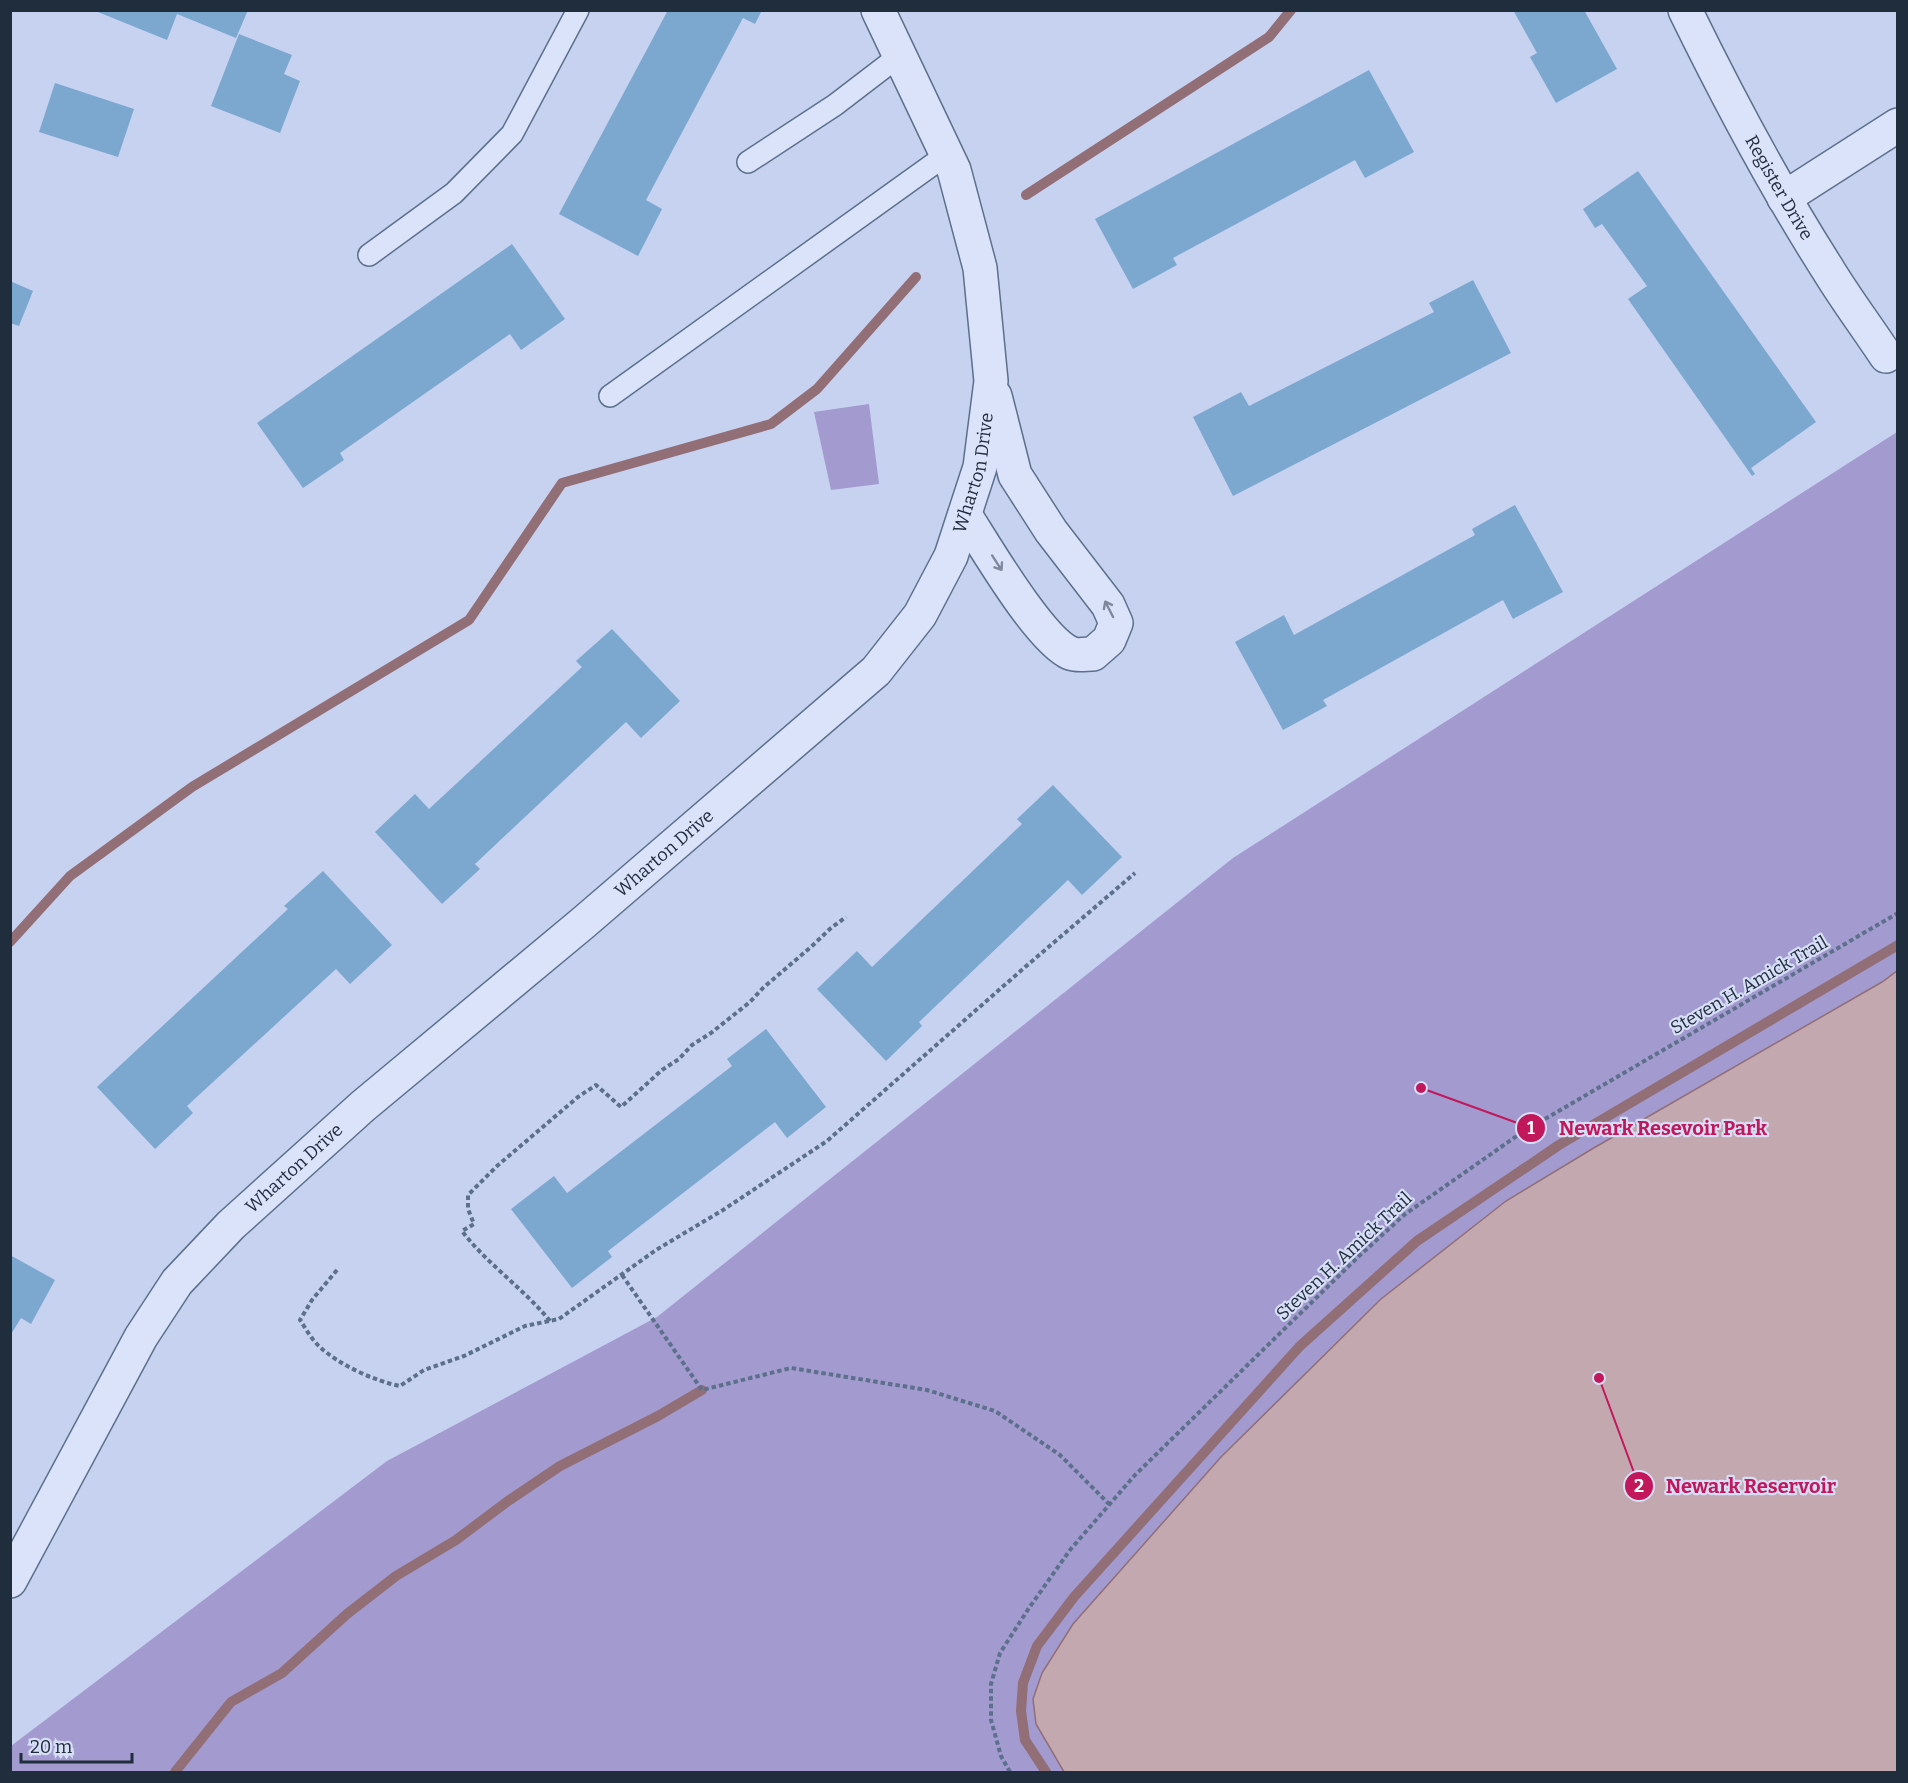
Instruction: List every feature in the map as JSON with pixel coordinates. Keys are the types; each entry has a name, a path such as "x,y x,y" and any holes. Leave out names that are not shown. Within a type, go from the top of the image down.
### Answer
{"street":[{"name":"Wharton Drive","path":"10,1581 141,1337 177,1282 231,1225 363,1106 583,922 876,671 920,615 951,556 980,467 992,381 980,268 954,170 878,10"},
{"name":"Register Drive","path":"1685,10 1784,198 1827,270 1886,356"},
{"path":"1784,198 1898,125"},
{"path":"964,514 1019,598 1057,645 1073,654 1093,654 1109,640 1116,623 1108,604 1051,531 1015,475 992,381"}],"lane":[{"path":"369,255 454,194 513,134 578,10"},
{"path":"748,162 835,105 899,56"},
{"path":"610,396 946,155"}],"path":[{"path":"337,1270 312,1300 300,1320 320,1347 350,1367 379,1382 400,1386 424,1370 464,1356 525,1326 559,1319 656,1250 723,1210 827,1141 1136,873"},
{"name":"Steven H. Amick Trail","path":"1010,1773 1001,1756 991,1720 991,1684 1000,1653 1070,1550 1109,1504 1143,1467 1357,1258 1404,1215 1521,1133 1898,913"},
{"path":"550,1321 536,1304 472,1244 462,1231 474,1224 468,1209 468,1195 497,1166 578,1097 596,1085 621,1107 662,1070 679,1059 692,1045 750,1002 763,988 846,917"},
{"path":"622,1275 702,1390 791,1368 927,1390 995,1411 1059,1455 1109,1504"}],"shaded area":[{"path":"869,404 879,484 831,490 814,412"},
{"path":"1897,432 1897,1772 11,1772 11,1746 387,1461 657,1317 1233,858"},
{"path":"1897,971 1897,1772 1064,1772 1036,1724 1033,1699 1042,1673 1073,1624 1221,1457 1381,1299 1506,1201 1882,982"}],"building":[{"path":"93,10 248,10 236,38 177,14 167,40"},
{"path":"668,10 762,10 755,24 743,18 646,200 662,209 638,256 559,214"},
{"path":"1513,10 1584,10 1617,69 1556,103 1530,57 1537,53"},
{"path":"239,34 292,55 284,74 300,81 280,133 211,106"},
{"path":"1369,70 1414,152 1365,178 1355,160 1173,258 1177,265 1133,289 1095,219"},
{"path":"55,83 134,109 118,157 39,132"},
{"path":"1638,171 1816,422 1751,468 1755,474 1752,476 1628,299 1647,286 1602,224 1595,228 1583,209"},
{"path":"512,244 565,319 521,350 510,334 340,453 344,460 303,488 257,423"},
{"path":"1473,280 1511,353 1233,496 1193,417 1241,392 1249,406 1434,312 1429,303"},
{"path":"10,281 33,291 19,326 10,323"},
{"path":"1515,505 1563,592 1513,619 1503,600 1323,700 1327,706 1283,730 1235,642 1284,615 1294,635 1475,535 1472,529"},
{"path":"612,629 680,701 641,738 626,722 475,864 480,869 442,904 375,832 415,794 429,809 582,667 576,661"},
{"path":"1053,785 1122,857 1082,895 1068,880 919,1022 922,1026 886,1061 817,989 857,951 872,967 1022,824 1017,819"},
{"path":"323,871 392,945 350,984 336,969 187,1106 193,1113 155,1149 97,1087 288,909 284,906"},
{"path":"766,1029 826,1107 787,1138 775,1122 608,1251 612,1257 572,1288 511,1209 554,1176 567,1193 732,1066 727,1059"},
{"path":"10,1255 55,1280 31,1324 21,1318 10,1336"}],"waterway":[{"path":"1026,195 1269,37 1291,10"},
{"path":"10,942 70,876 192,787 469,620 562,483 771,424 817,389 916,277"},
{"path":"1046,1772 1025,1740 1021,1711 1023,1683 1037,1646 1074,1597 1300,1346 1417,1241 1559,1145 1898,945"},
{"path":"175,1772 231,1702 282,1673 347,1614 396,1576 456,1540 560,1466 658,1416 702,1390"}],"place":[{"name":"Newark Resevoir Park","path":"1421,1088"},
{"name":"Newark Reservoir","path":"1599,1378"}]}
